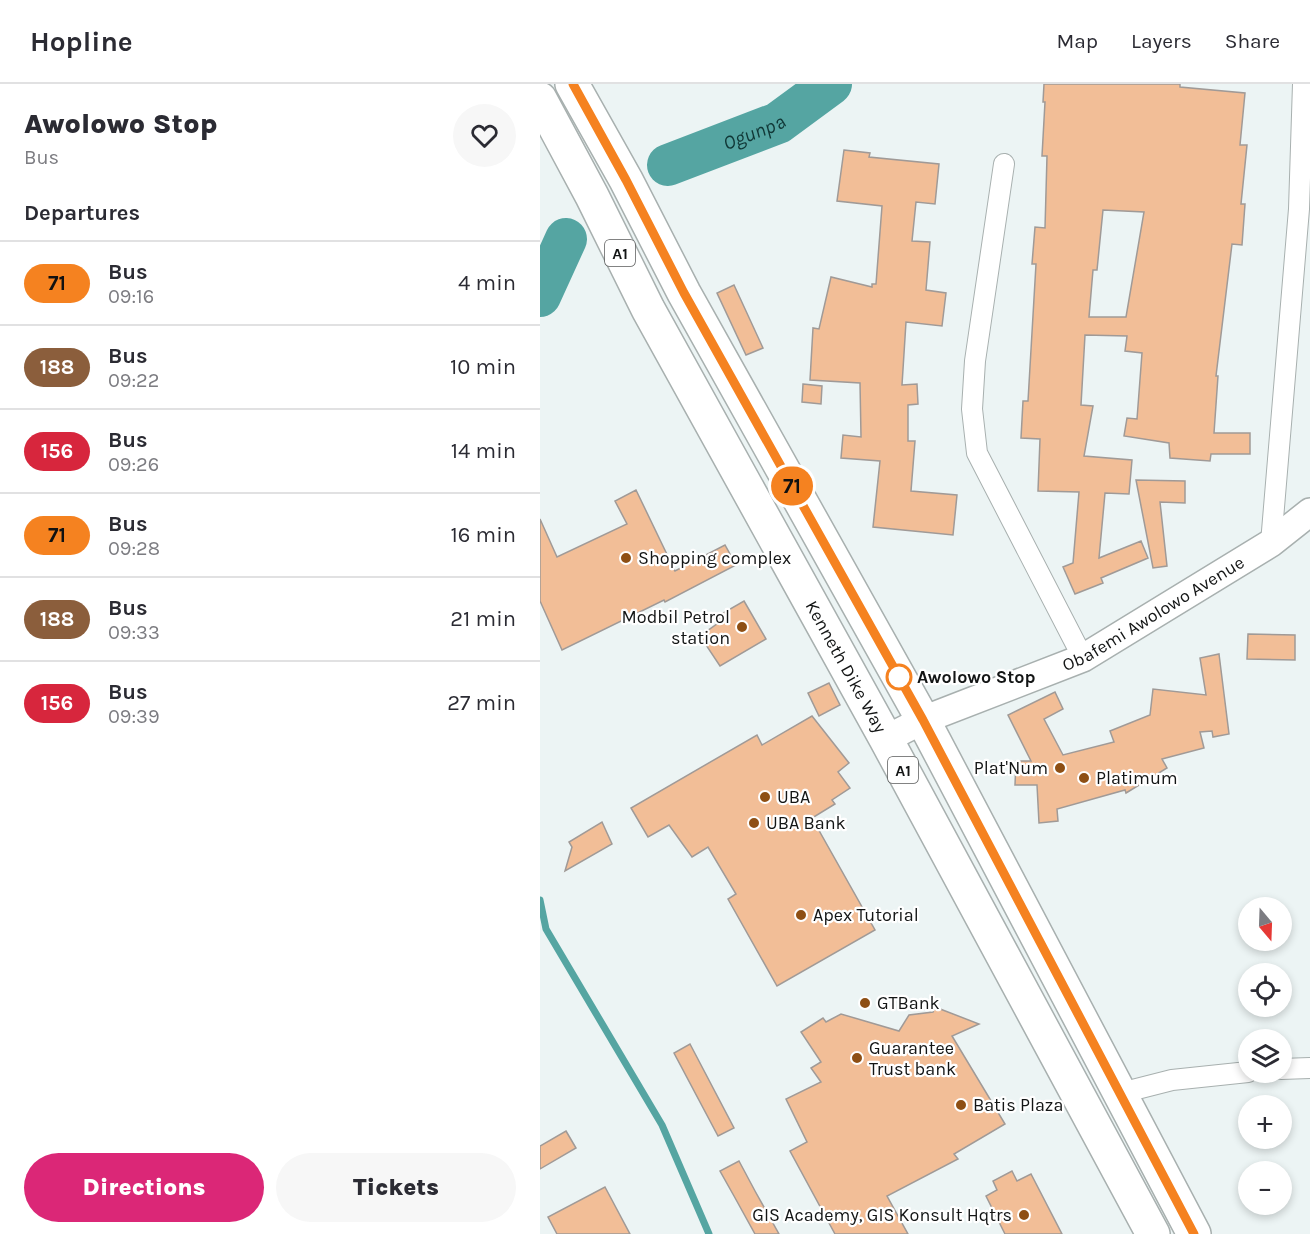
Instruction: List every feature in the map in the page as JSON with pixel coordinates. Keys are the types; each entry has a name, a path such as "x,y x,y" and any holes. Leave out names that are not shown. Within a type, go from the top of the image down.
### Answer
{"highway":[{"name":"A1","path":"573,84 684,293 923,720 1194,1234"},
{"name":"Kenneth Dike Way","path":"540,99 592,196 648,309 886,739 1153,1234"}],"main road":[{"name":"Obafemi Awolowo Avenue","path":"886,739 923,720 1083,658 1271,543 1310,512"}],"street":[{"path":"1271,543 1299,209 1303,84"},
{"path":"1004,164 975,361 972,409 977,453 1083,658"},
{"path":"1292,1069 1310,1068"},
{"path":"1121,1093 1172,1080 1238,1073"}],"building":[{"path":"1044,84 1180,84 1180,87 1245,93 1240,145 1247,145 1241,204 1245,204 1242,245 1232,244 1216,376 1218,376 1214,433 1250,433 1250,454 1211,454 1210,461 1170,458 1169,443 1124,436 1127,418 1137,419 1142,353 1125,351 1127,336 1085,335 1081,405 1093,406 1084,456 1132,460 1129,494 1105,493 1099,558 1141,541 1148,558 1101,578 1103,583 1075,594 1063,567 1073,563 1079,492 1038,491 1040,439 1021,438 1023,401 1028,401 1036,264 1032,264 1035,227 1045,228 1047,156 1042,156 1045,102 1043,102","holes":["1103,210 1144,212 1126,317 1089,317 1093,270 1097,270"]},
{"path":"844,150 870,153 869,157 939,164 935,204 916,202 912,241 930,242 926,290 946,293 942,326 906,322 902,385 917,384 918,404 908,405 908,441 915,441 911,491 957,495 953,535 873,527 880,461 841,458 843,435 861,437 860,383 810,380 813,328 819,329 831,277 872,287 872,284 876,284 882,206 837,201"},
{"path":"734,285 763,348 746,355 717,293"},
{"path":"803,384 822,386 821,404 802,402"},
{"path":"1136,480 1185,481 1185,503 1160,502 1167,566 1153,568"},
{"path":"636,490 675,571 725,545 736,565 665,602 664,600 562,650 540,601 540,519 557,557 627,524 615,501"},
{"path":"744,601 766,639 720,666 700,636 721,621 718,616"},
{"path":"1248,634 1295,635 1295,660 1247,659"},
{"path":"1219,654 1229,734 1213,737 1212,731 1200,732 1204,748 1162,759 1167,768 1126,793 1125,790 1057,809 1058,821 1039,823 1037,785 1015,785 1016,761 1031,761 1008,715 1055,692 1063,709 1044,719 1063,755 1114,742 1110,731 1150,715 1153,689 1206,695 1200,658"},
{"path":"829,683 840,705 819,716 808,693"},
{"path":"812,716 849,763 838,772 850,788 832,800 835,804 812,818 875,930 777,986 728,899 736,894 708,847 692,857 669,825 648,837 631,808 757,735 762,745"},
{"path":"602,822 612,844 565,871 572,847 569,842"},
{"path":"935,1007 979,1024 952,1036 1005,1124 954,1154 958,1159 887,1196 908,1234 835,1234 790,1151 807,1142 786,1099 821,1082 811,1068 821,1062 801,1032 823,1018 826,1022 841,1014 899,1031 909,1015 933,1012"},
{"path":"690,1044 734,1128 718,1136 674,1053"},
{"path":"566,1131 576,1148 540,1169 540,1146"},
{"path":"739,1161 779,1234 755,1234 720,1171"},
{"name":"GIS Academy, GIS Konsult Hqtrs","path":"1012,1171 1017,1181 1031,1174 1062,1234 1005,1234 986,1196 997,1190 993,1181"},
{"path":"605,1187 630,1234 557,1234 548,1217"}],"waterway":[{"name":"Ogunpa","path":"668,165 778,123 831,84"},
{"name":"Ogunpa","path":"540,296 566,239"},
{"path":"540,900 546,929 662,1125 709,1234"}],"bus line":[{"name":"71","path":"573,84 684,293 923,720 1194,1234"}],"place":[{"name":"Shopping complex","path":"626,558"},
{"name":"Modbil Petrol station","path":"742,627"},
{"name":"Awolowo Stop","path":"899,677"},
{"name":"Plat'Num","path":"1060,768"},
{"name":"Platimum","path":"1084,778"},
{"name":"UBA","path":"765,797"},
{"name":"UBA Bank","path":"754,823"},
{"name":"Apex Tutorial","path":"801,915"},
{"name":"GTBank","path":"865,1003"},
{"name":"Guarantee Trust bank","path":"857,1058"},
{"name":"Batis Plaza","path":"961,1105"},
{"name":"GIS Academy, GIS Konsult Hqtrs","path":"1024,1215"}]}
